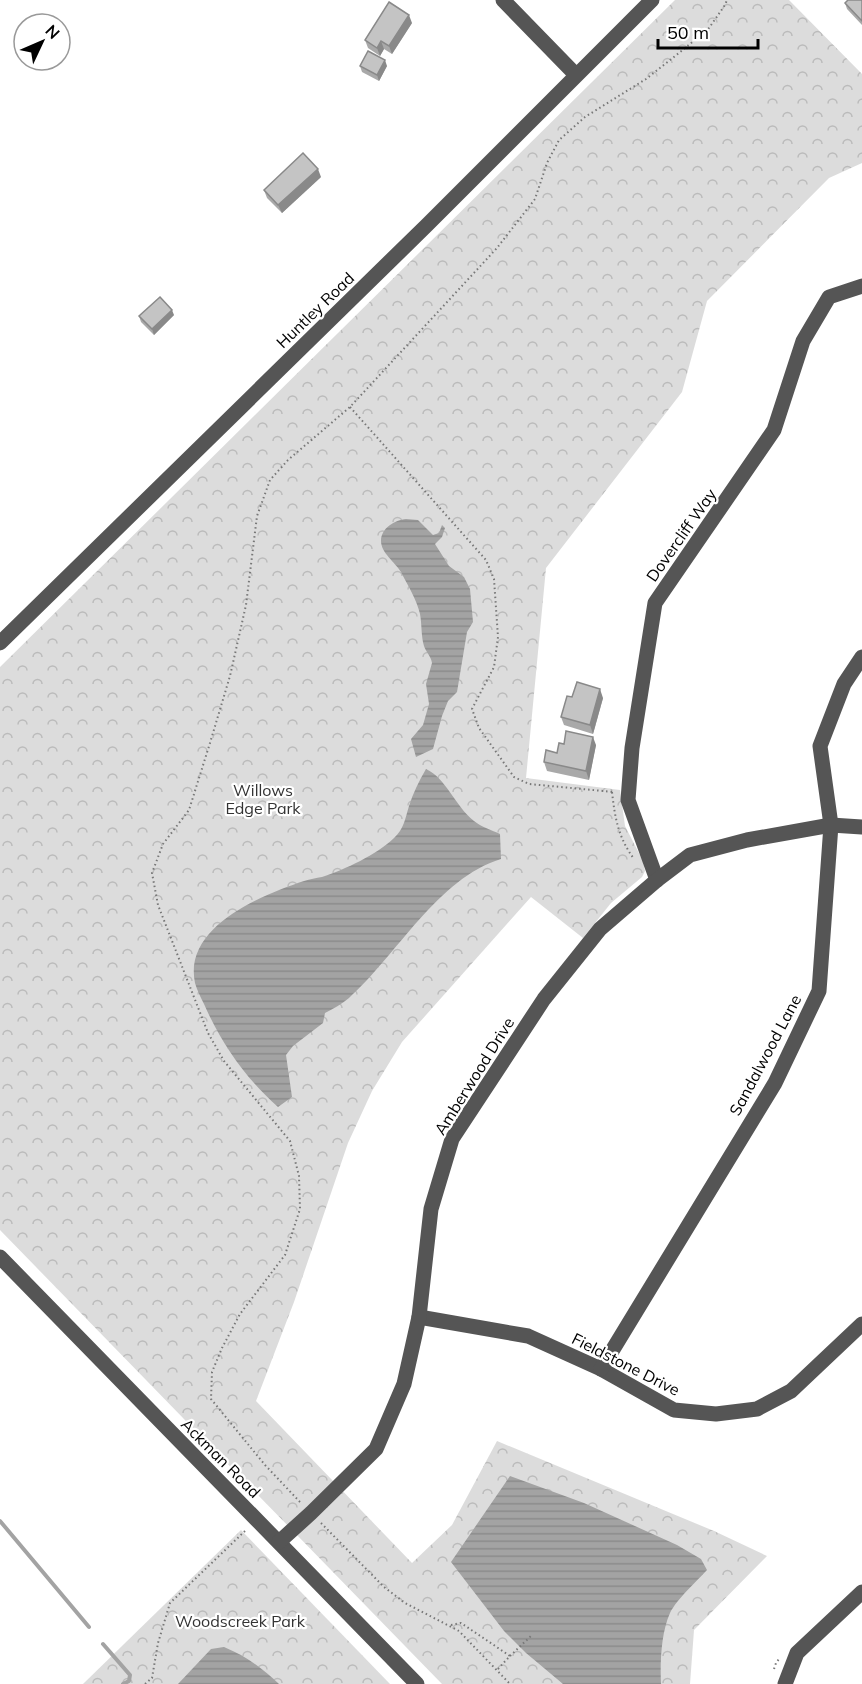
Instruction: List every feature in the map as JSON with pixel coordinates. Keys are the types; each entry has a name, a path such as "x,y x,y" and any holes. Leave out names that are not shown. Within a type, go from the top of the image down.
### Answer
{"street":[{"path":"503,0 576,75"},
{"name":"Huntley Road","path":"0,643 427,225 652,0"},
{"name":"Dovercliff Way","path":"657,880 628,800 632,748 655,603 774,430 803,341 829,297 862,285"},
{"name":"Sandalwood Lane","path":"602,1369 774,1083 819,991 831,825 820,747 844,684 862,657"},
{"name":"Amberwood Drive","path":"279,1542 376,1449 405,1384 419,1317 431,1209 452,1139 544,999 600,929 690,855 747,840 831,825 862,827"},
{"name":"Ackman Road","path":"0,1257 417,1684"},
{"name":"Fieldstone Drive","path":"419,1317 528,1336 602,1369 674,1410 716,1414 757,1409 791,1391 862,1324"},
{"path":"785,1684 797,1653 862,1592"}],"path":[{"path":"510,1684 459,1631 405,1604 384,1587 265,1465 211,1399 212,1372 222,1348 240,1314 285,1255 300,1209 299,1176 290,1141 224,1061 208,1033 158,905 152,873 163,844 189,810 210,743 230,676 246,605 257,516 270,480 288,460 350,407 497,248 535,199 547,163 559,140 585,117 646,79 684,49 709,28 726,0"},
{"path":"350,407 486,560 494,579 498,637 494,667 472,709 479,728 514,777 529,784 629,793"},
{"path":"145,1684 152,1678 158,1643 170,1603 257,1520"},
{"path":"450,1626 461,1623 510,1656"},
{"path":"497,1670 531,1636"}],"green space":[{"name":"Willows Edge Park","path":"675,0 789,0 862,74 862,163 829,178 707,301 682,392 546,568 526,778 620,790 625,826 643,861 645,871 642,877 611,903 583,938 531,897 402,1042 372,1091 348,1143 294,1302 256,1401 412,1563 452,1525 497,1441 714,1531 767,1556 694,1630 690,1684 442,1684 0,1230 0,667"},
{"name":"Woodscreek Park","path":"241,1530 390,1684 83,1684"}],"shaded area":[{"path":"406,519 418,520 433,535 439,533 442,525 445,528 442,537 435,544 449,566 464,577 470,589 473,622 467,632 457,692 448,701 433,749 416,757 411,739 423,725 429,704 426,684 432,663 422,638 417,603 401,572 383,550 381,541 383,532 389,526"},
{"path":"426,769 445,785 467,815 483,827 500,834 501,859 478,869 438,900 367,980 346,1000 325,1013 323,1023 293,1046 286,1055 292,1097 278,1107 255,1085 226,1046 199,994 195,983 195,963 201,945 213,929 248,904 306,880 341,870 370,856 387,844 402,827 412,796"},
{"path":"510,1476 584,1503 677,1545 701,1559 707,1570 677,1602 667,1621 662,1648 661,1684 563,1684 504,1631 451,1562"},
{"path":"224,1647 253,1663 279,1684 178,1684 211,1649"}],"building":[{"path":"848,0 862,0 862,21 845,3"},
{"path":"389,2 409,15 389,46 381,41 377,48 365,40"},
{"path":"368,51 385,60 377,75 360,66"},
{"path":"303,153 318,169 278,205 264,190"},
{"path":"160,297 172,310 152,329 139,316"},
{"path":"577,682 600,689 590,725 561,717 567,696 572,697"},
{"path":"566,731 593,737 586,771 544,762 546,750 557,753 559,743 564,744"}],"waterway":[{"path":"0,1521 89,1627"},
{"path":"103,1644 130,1675 129,1681 123,1684"}]}
